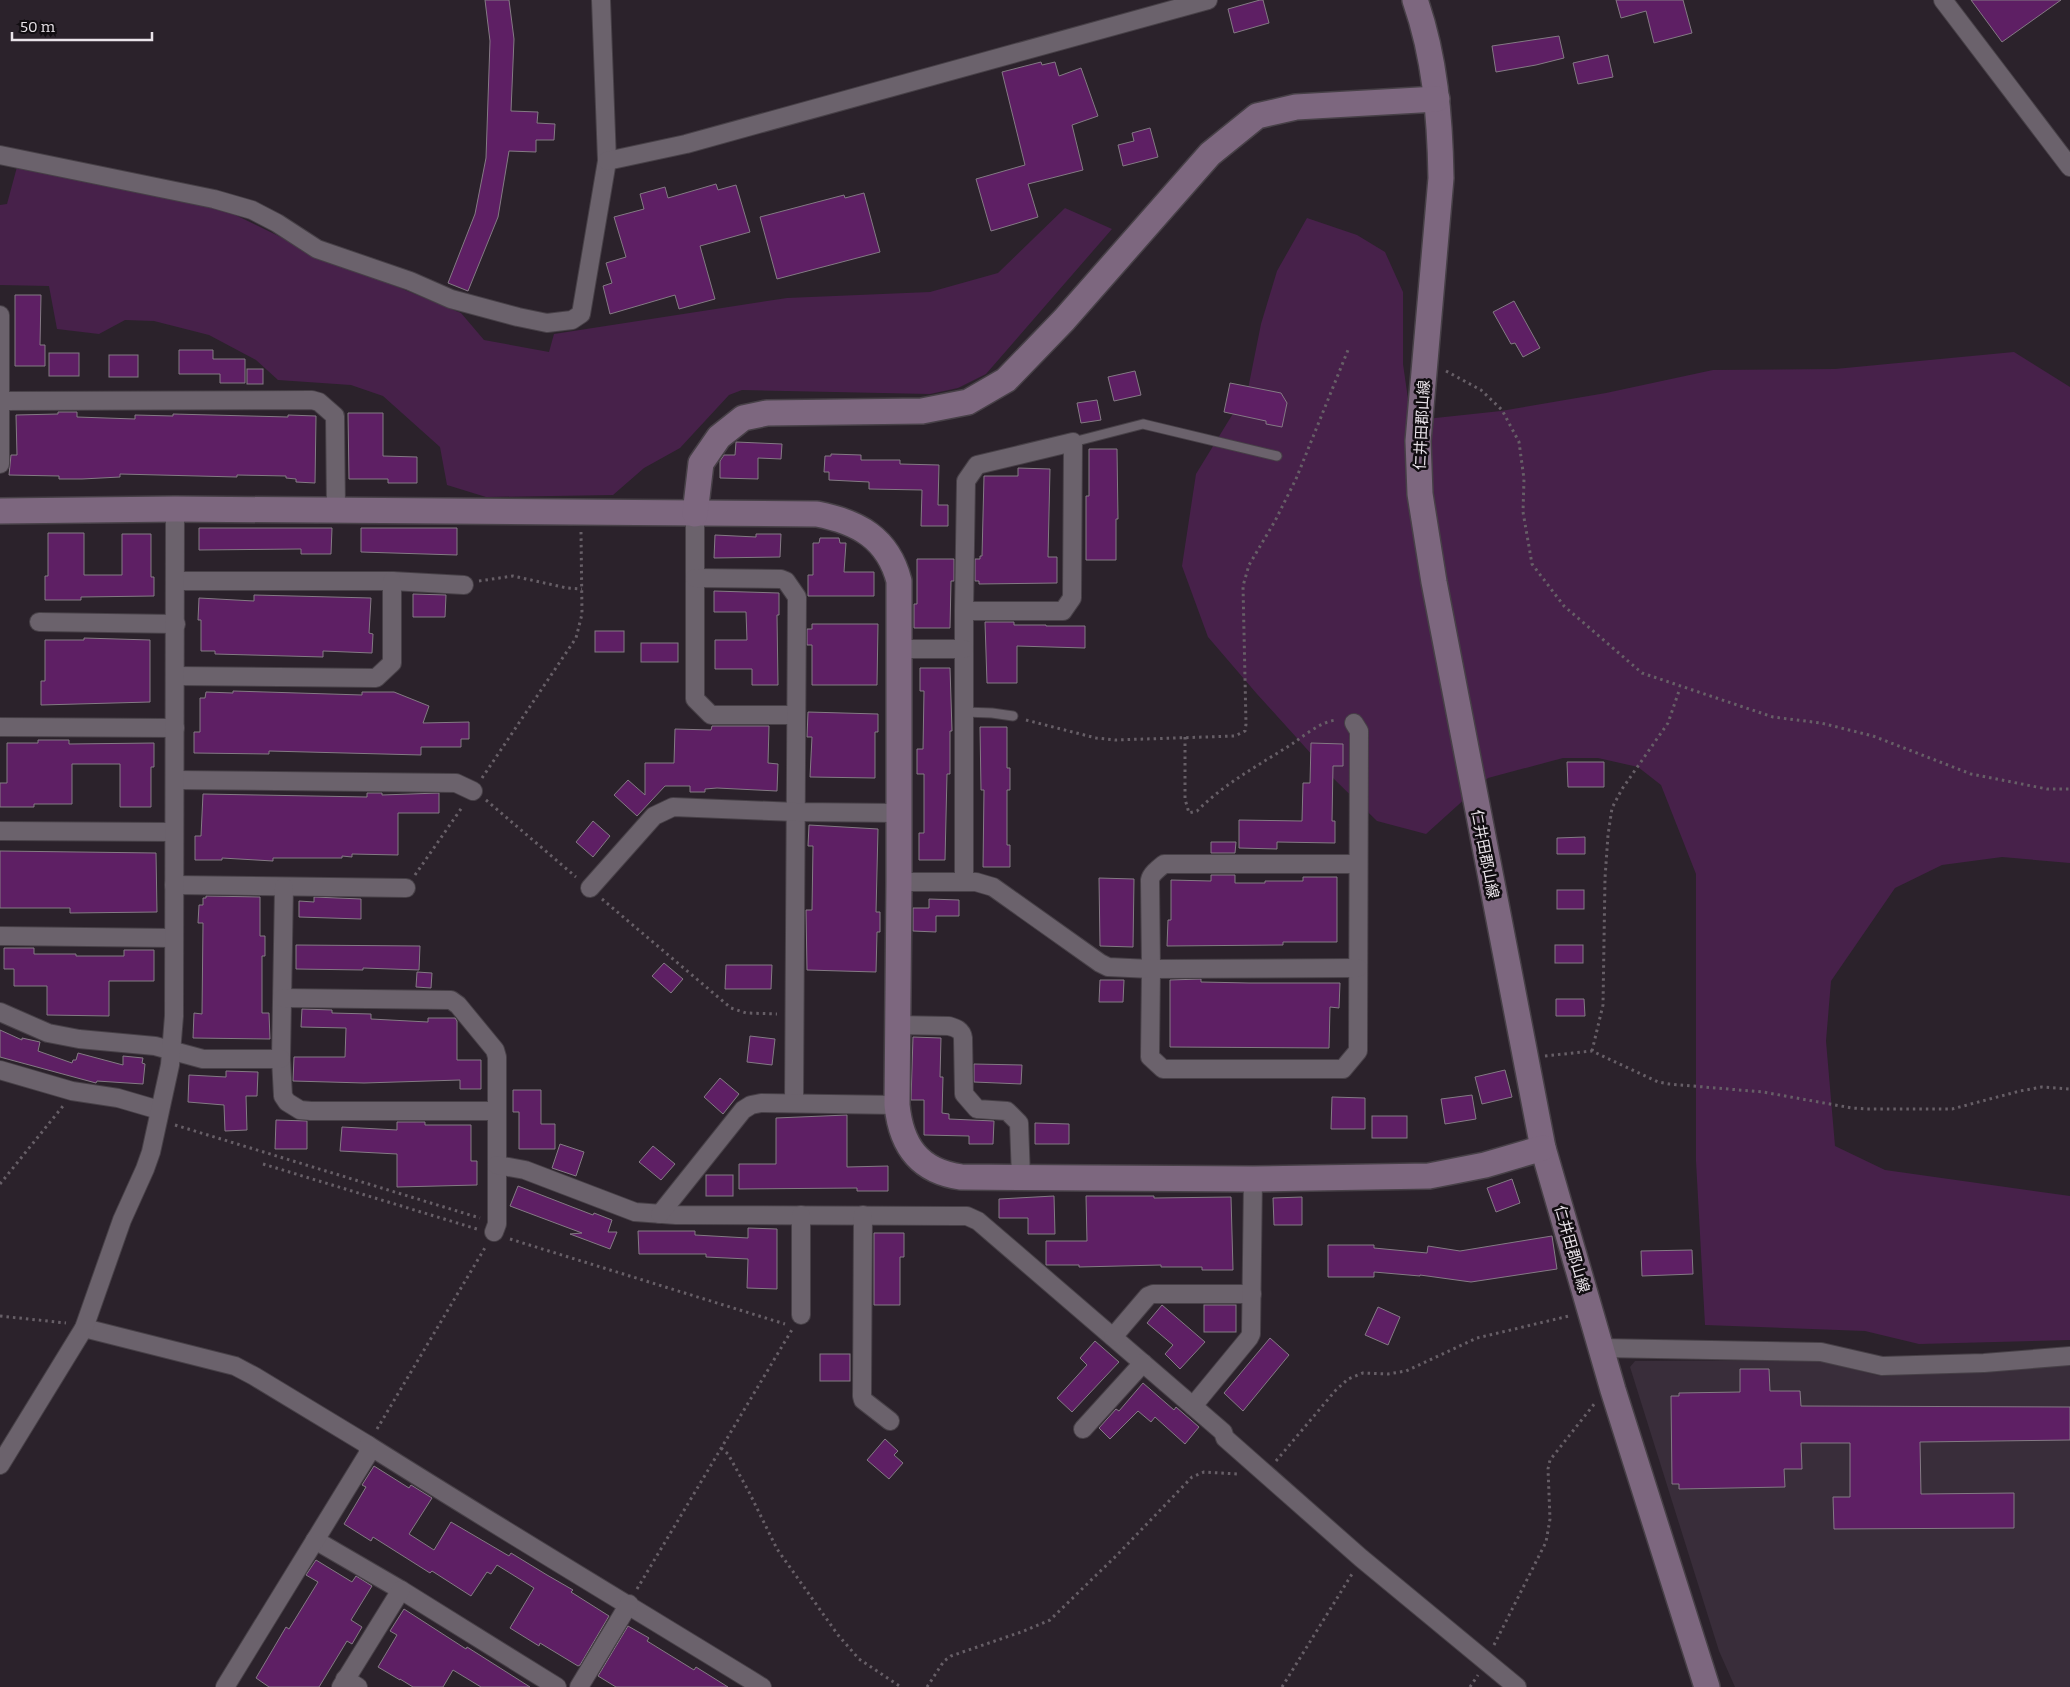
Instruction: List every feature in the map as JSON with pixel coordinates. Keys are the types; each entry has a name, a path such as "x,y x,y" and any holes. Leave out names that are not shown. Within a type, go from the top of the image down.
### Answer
{"street":[{"path":"0,155 214,199 252,210 277,223 317,249 410,281 451,299 547,323 572,320 581,314 607,161 601,0"},
{"path":"607,161 686,144 1208,0"},
{"name":"仁井田郡山線","path":"1415,0 1427,42 1437,99 1441,178 1418,440 1421,503 1439,611 1543,1148 1613,1390 1707,1687"},
{"path":"1943,0 2067,156"},
{"path":"795,715 710,715 695,699 695,514 701,463 719,437 743,418 766,413 922,411 968,402 1006,380 1064,320 1210,154 1257,116 1296,107 1437,99"},
{"path":"0,315 0,464"},
{"path":"1,401 312,400 319,402 334,416 336,510"},
{"path":"964,611 1063,611 1072,598 1073,442 977,466 966,481 964,611 964,882"},
{"path":"0,1465 84,1328 122,1220 145,1170 151,1152 170,1065 174,1016 175,509"},
{"path":"0,511 175,509 817,514 835,517 862,528 886,552 897,575 899,587 900,882 897,1025 898,1105 899,1122 904,1138 918,1157 935,1170 961,1177 1253,1179 1429,1176 1485,1165 1543,1148"},
{"path":"695,578 781,579 786,581 797,597 794,1103"},
{"path":"176,580 392,581 464,585"},
{"path":"175,676 376,678 392,663 392,581"},
{"path":"39,622 176,624"},
{"path":"900,648 964,649"},
{"path":"1354,723 1359,731 1357,864 1358,1051 1343,1069 1163,1069 1150,1056 1152,969 1150,877 1164,864 1357,864"},
{"path":"0,727 175,728"},
{"path":"175,780 456,783 473,791"},
{"path":"590,888 654,816 670,808 899,813"},
{"path":"0,831 174,832"},
{"path":"900,882 964,882 981,883 993,887 1104,966 1152,969 1358,968"},
{"path":"174,885 406,888"},
{"path":"284,886 281,1059 283,1096 287,1102 300,1110 496,1111"},
{"path":"0,936 174,938"},
{"path":"283,998 454,1001 495,1050 497,1058 495,1230"},
{"path":"0,1012 48,1034 79,1039 147,1045 203,1059 281,1059"},
{"path":"897,1025 949,1026 960,1031 963,1038 964,1094 977,1109 1007,1111 1019,1123 1021,1177"},
{"path":"0,1070 72,1090 118,1098 158,1114"},
{"path":"660,1214 746,1107 761,1103 898,1105"},
{"path":"497,1165 525,1170 635,1212 660,1214 863,1215 971,1218 982,1224 1143,1363 1361,1558 1485,1663 1517,1687"},
{"path":"1192,1406 1249,1338 1252,1294 1253,1179"},
{"path":"797,1321 801,1215"},
{"path":"863,1215 862,1396 863,1400 890,1420"},
{"path":"1113,1337 1148,1296 1153,1294 1252,1294"},
{"path":"84,1328 235,1366 254,1376 368,1444 514,1537 629,1604 762,1687"},
{"path":"1601,1348 1821,1352 1882,1366 1984,1363 2070,1356"},
{"path":"1083,1429 1143,1363"},
{"path":"225,1687 368,1454 368,1444"},
{"path":"315,1540 557,1687"},
{"path":"348,1684 400,1590"},
{"path":"579,1687 629,1604"}],"lane":[{"path":"1073,442 1143,424 1278,456"},
{"path":"964,712 1013,716"}],"path":[{"path":"1013,716 1096,738 1185,738 1240,735 1246,728 1243,586 1249,565 1275,521 1296,479 1348,350"},
{"path":"1425,360 1481,390 1502,410 1520,442 1524,479 1524,512 1532,564 1564,606 1642,673 1680,688 1773,718 1821,723 1873,736 1971,774 2047,789 2070,790"},
{"path":"406,888 576,638 582,614 581,513"},
{"path":"464,585 513,576 567,588 582,589"},
{"path":"1592,1051 1603,1005 1605,878 1612,808 1622,789 1668,723 1680,688"},
{"path":"1185,738 1185,799 1186,808 1192,814 1226,786 1311,731 1331,721 1343,720 1354,723"},
{"path":"473,791 484,797 731,1008 746,1013 795,1014"},
{"path":"1525,1058 1592,1051 1658,1082 1763,1092 1852,1108 1952,1109 2020,1090 2042,1087 2070,1090"},
{"path":"0,1184 67,1100 72,1090"},
{"path":"158,1114 495,1230"},
{"path":"263,1164 495,1230 797,1321 629,1604"},
{"path":"368,1444 495,1230"},
{"path":"927,1687 944,1661 951,1656 1030,1629 1050,1620 1118,1554 1192,1477 1204,1472 1265,1473 1348,1379 1363,1373 1388,1374 1406,1371 1477,1338 1590,1310"},
{"path":"0,1316 70,1324 84,1328"},
{"path":"1470,1687 1485,1663 1546,1542 1550,1519 1548,1468 1550,1460 1597,1402 1613,1390"},
{"path":"722,1448 728,1454 749,1492 777,1549 838,1635 859,1659 901,1687"},
{"path":"1282,1687 1361,1558"}],"shaded area":[{"path":"17,167 223,209 305,249 461,313 484,340 549,352 554,334 787,298 930,292 998,273 1065,208 1112,229 986,374 958,388 930,394 742,390 729,395 680,448 644,468 613,495 486,497 447,485 440,447 383,396 351,385 278,380 256,360 209,335 154,321 125,320 99,334 57,329 49,286 0,285 0,205 7,204"},
{"path":"1307,218 1357,235 1385,252 1403,292 1403,364 1408,399 1426,419 1501,411 1606,393 1713,370 1835,369 2014,352 2070,387 2070,863 2002,857 1942,865 1895,888 1831,981 1826,1041 1835,1146 1885,1170 2070,1196 2070,1340 1919,1344 1865,1331 1705,1325 1696,1161 1696,874 1661,785 1638,767 1598,758 1563,758 1488,778 1426,834 1377,821 1333,778 1208,637 1182,566 1196,474 1248,389 1261,324 1277,271"},
{"path":"1815,1360 1880,1376 2070,1365 2070,1687 1735,1687 1719,1651 1630,1367 1635,1361"}],"building":[{"path":"485,0 509,0 514,39 511,111 538,112 537,123 555,124 554,140 536,140 536,152 509,151 498,217 468,291 448,283 475,214 486,158 490,41"},
{"path":"1263,0 1269,23 1234,33 1228,9"},
{"path":"1616,0 1683,0 1692,33 1654,43 1646,11 1621,18"},
{"path":"1971,0 2061,0 2002,42"},
{"path":"1559,36 1564,58 1496,72 1492,46"},
{"path":"1608,55 1613,77 1578,84 1573,63"},
{"path":"1041,62 1042,65 1055,62 1059,76 1081,68 1098,116 1072,125 1083,170 1028,184 1038,217 991,231 976,179 1025,165 1002,72"},
{"path":"1150,128 1158,157 1123,166 1118,145 1134,141 1132,133"},
{"path":"716,184 718,190 736,185 750,232 700,246 715,299 679,309 675,295 610,314 603,286 612,283 606,263 626,257 614,217 644,209 640,194 665,187 668,198"},
{"path":"864,193 880,252 777,279 760,217 844,195 845,198"},
{"path":"15,295 41,295 40,345 45,345 45,366 15,366"},
{"path":"1514,301 1540,348 1523,357 1515,343 1511,344 1493,312"},
{"path":"179,350 213,350 213,359 245,359 245,383 220,383 220,374 179,374"},
{"path":"49,353 79,353 79,376 49,376"},
{"path":"109,355 138,355 138,377 109,377"},
{"path":"247,369 263,369 263,384 247,384"},
{"path":"1135,371 1141,395 1114,401 1108,377"},
{"path":"1230,383 1281,393 1287,403 1282,427 1266,424 1266,421 1224,412"},
{"path":"1097,400 1101,420 1081,423 1077,403"},
{"path":"58,412 77,412 77,417 135,419 135,415 173,416 173,414 316,416 315,483 296,482 296,479 286,478 286,476 237,475 237,477 120,474 120,477 59,479 59,476 9,475 11,455 17,455 16,415 58,414"},
{"path":"348,413 383,413 383,456 417,457 417,483 388,483 388,479 349,479"},
{"path":"736,442 782,444 781,459 758,458 758,479 720,478 720,461 724,455 735,455"},
{"path":"1089,449 1117,449 1118,519 1116,519 1116,560 1086,560 1086,496 1089,496"},
{"path":"831,454 861,455 861,460 900,460 900,464 939,465 938,505 948,505 948,526 921,526 922,490 869,489 869,482 829,480 829,472 824,472 825,456 831,456"},
{"path":"1018,468 1050,469 1048,557 1057,557 1057,583 979,584 979,581 975,581 975,559 980,559 980,556 982,556 984,476 1018,476"},
{"path":"199,528 332,528 331,554 301,554 301,549 199,550"},
{"path":"361,528 457,528 457,555 361,552"},
{"path":"48,533 84,533 84,575 122,575 122,534 151,534 151,577 154,577 154,596 81,597 81,600 45,600 45,576 48,576"},
{"path":"756,534 781,534 780,557 714,558 715,535 756,537"},
{"path":"820,538 839,538 840,543 846,543 844,572 874,572 874,596 808,596 808,575 813,575 813,543 819,543"},
{"path":"917,559 954,559 954,581 951,581 950,628 914,628 914,604 917,604"},
{"path":"714,591 779,593 779,615 777,615 778,685 752,685 752,669 715,669 715,640 747,640 746,612 714,612"},
{"path":"413,594 446,595 445,617 413,617"},
{"path":"254,595 371,598 369,633 373,634 372,653 323,651 323,657 215,654 215,651 201,651 201,620 198,620 199,598 254,601"},
{"path":"985,622 1014,622 1014,625 1085,626 1085,648 1017,646 1017,683 987,683"},
{"path":"812,624 878,624 877,685 812,685 812,645 807,645 807,629 812,629"},
{"path":"595,631 624,631 624,652 595,652"},
{"path":"84,638 150,640 150,702 41,705 41,681 45,681 45,640 84,640"},
{"path":"641,643 678,643 678,662 641,662"},
{"path":"920,668 950,668 952,731 950,731 950,774 947,774 945,860 919,860 919,833 924,833 924,774 917,774 917,749 923,749 924,691 920,691"},
{"path":"233,691 362,695 362,692 394,692 429,706 423,723 469,722 469,739 461,739 461,747 421,747 421,755 269,751 269,754 194,753 194,732 200,732 200,698 205,698 206,692 233,693"},
{"path":"808,712 878,714 878,732 875,732 875,778 810,777 812,737 807,737"},
{"path":"712,726 769,726 768,763 778,764 777,791 717,788 705,789 705,792 690,792 690,786 665,786 637,816 614,795 628,780 645,795 645,763 674,763 675,729 711,730"},
{"path":"980,727 1007,727 1007,768 1010,768 1010,790 1007,790 1007,845 1010,845 1010,867 983,867 984,790 981,790"},
{"path":"38,740 69,740 69,744 154,743 154,767 151,767 151,807 120,807 120,764 72,764 72,804 34,804 34,807 0,807 0,783 7,783 7,743 38,743"},
{"path":"1311,743 1343,744 1343,766 1333,766 1332,821 1335,821 1335,843 1277,842 1277,849 1239,848 1239,820 1302,821 1303,783 1310,783"},
{"path":"1567,762 1604,762 1604,787 1568,787"},
{"path":"367,793 382,793 382,795 439,793 439,813 398,813 398,855 352,854 352,857 342,856 342,858 273,858 273,861 222,858 222,860 195,860 195,836 201,836 203,794 367,797"},
{"path":"593,821 610,836 593,857 576,842"},
{"path":"809,825 878,829 876,912 880,912 880,932 877,932 876,972 807,970 806,910 812,910 813,846 808,846"},
{"path":"1585,837 1585,854 1557,854 1557,838"},
{"path":"1211,842 1236,842 1235,853 1211,853"},
{"path":"0,851 156,853 157,912 70,913 70,908 0,908"},
{"path":"1211,875 1235,875 1235,883 1303,881 1303,877 1337,877 1337,942 1283,942 1283,945 1167,946 1168,920 1171,920 1171,880 1211,881"},
{"path":"1099,878 1134,879 1133,947 1100,946"},
{"path":"1557,890 1584,890 1584,909 1557,909"},
{"path":"206,896 260,897 260,936 265,936 265,956 262,956 262,1013 269,1013 270,1039 193,1038 194,1013 202,1014 203,923 198,923 199,905 203,905 203,898 206,898"},
{"path":"314,897 361,899 361,919 299,917 299,901 314,902"},
{"path":"929,899 959,900 959,916 936,916 936,932 913,931 913,908 929,908"},
{"path":"296,945 420,946 419,970 363,968 363,970 296,969"},
{"path":"1555,945 1583,945 1583,963 1555,963"},
{"path":"4,948 34,948 34,954 76,954 76,956 124,956 124,950 154,950 154,981 109,981 109,1016 47,1015 47,986 14,986 14,969 4,969"},
{"path":"664,963 683,979 671,993 652,976"},
{"path":"726,965 772,965 771,989 725,989"},
{"path":"417,972 432,973 431,988 416,987"},
{"path":"1201,979 1201,982 1340,983 1339,1008 1330,1007 1329,1048 1170,1047 1170,980"},
{"path":"1100,980 1124,980 1123,1002 1099,1002"},
{"path":"1556,999 1584,999 1585,1016 1556,1016"},
{"path":"302,1009 332,1010 332,1013 371,1014 371,1019 428,1022 428,1018 455,1018 457,1021 457,1060 481,1060 481,1089 460,1089 460,1080 364,1083 293,1081 294,1057 345,1057 346,1028 301,1027"},
{"path":"0,1030 22,1040 22,1038 40,1042 38,1051 72,1063 73,1060 76,1060 78,1053 123,1065 123,1056 143,1058 142,1063 145,1064 143,1084 97,1081 96,1083 0,1057"},
{"path":"750,1036 775,1039 772,1065 747,1062"},
{"path":"913,1037 941,1038 940,1077 943,1077 942,1113 949,1114 949,1119 994,1121 993,1144 969,1144 969,1136 924,1135 924,1100 911,1100"},
{"path":"974,1064 1022,1065 1021,1084 974,1082"},
{"path":"1505,1070 1512,1097 1482,1104 1475,1077"},
{"path":"226,1071 258,1072 257,1096 246,1096 247,1130 225,1131 224,1105 188,1102 189,1075 226,1077"},
{"path":"720,1078 739,1094 723,1114 704,1097"},
{"path":"513,1090 541,1090 541,1124 555,1124 555,1149 519,1149 519,1112 513,1112"},
{"path":"1472,1095 1476,1119 1445,1124 1441,1099"},
{"path":"1332,1097 1365,1098 1365,1129 1331,1129"},
{"path":"847,1115 847,1167 888,1166 888,1191 857,1191 857,1188 739,1189 739,1164 776,1164 776,1118"},
{"path":"1372,1116 1407,1116 1407,1138 1372,1138"},
{"path":"276,1120 307,1121 307,1149 275,1149"},
{"path":"397,1122 425,1122 425,1125 471,1125 471,1161 477,1161 477,1185 397,1187 397,1154 340,1151 342,1127 397,1130"},
{"path":"1035,1123 1069,1124 1069,1144 1035,1144"},
{"path":"560,1144 584,1152 576,1176 552,1168"},
{"path":"653,1146 675,1164 661,1180 639,1162"},
{"path":"706,1175 733,1175 733,1196 706,1196"},
{"path":"1512,1179 1520,1203 1496,1212 1487,1188"},
{"path":"518,1186 593,1215 594,1213 612,1220 608,1232 617,1232 610,1249 570,1234 582,1233 510,1206"},
{"path":"1054,1196 1055,1234 1028,1234 1028,1218 999,1218 999,1199"},
{"path":"1086,1196 1154,1196 1154,1198 1231,1197 1233,1270 1202,1270 1202,1267 1161,1267 1161,1265 1079,1267 1079,1265 1046,1265 1046,1241 1087,1241"},
{"path":"1302,1197 1302,1225 1274,1225 1273,1198"},
{"path":"748,1228 777,1229 777,1289 747,1288 748,1259 706,1257 706,1254 639,1254 638,1231 695,1231 695,1235 748,1238"},
{"path":"874,1233 904,1233 904,1257 900,1257 900,1305 874,1305"},
{"path":"1552,1236 1557,1269 1471,1282 1420,1275 1374,1272 1374,1277 1328,1277 1328,1245 1374,1245 1374,1248 1427,1253 1428,1246 1460,1251"},
{"path":"1692,1250 1693,1274 1642,1276 1641,1251"},
{"path":"1162,1305 1205,1342 1180,1369 1165,1354 1173,1345 1147,1323"},
{"path":"1204,1305 1236,1305 1236,1332 1204,1332"},
{"path":"1378,1307 1400,1317 1388,1345 1365,1335"},
{"path":"1270,1338 1289,1355 1243,1411 1224,1393"},
{"path":"1095,1341 1119,1362 1072,1412 1057,1398 1087,1365 1080,1358"},
{"path":"820,1354 850,1354 850,1381 820,1381"},
{"path":"1740,1369 1769,1369 1770,1391 1800,1391 1801,1406 2070,1407 2070,1440 1920,1442 1921,1494 2014,1493 2014,1528 1834,1529 1833,1497 1850,1497 1850,1443 1801,1443 1802,1469 1784,1469 1785,1487 1679,1489 1679,1484 1672,1484 1671,1396 1679,1396 1679,1393 1740,1392"},
{"path":"1143,1383 1174,1410 1176,1407 1199,1427 1185,1444 1155,1417 1151,1422 1138,1411 1110,1439 1099,1428 1116,1409 1119,1411"},
{"path":"885,1439 898,1451 894,1455 903,1463 889,1479 867,1460"},
{"path":"374,1466 409,1488 411,1485 432,1498 409,1534 434,1550 451,1522 509,1556 511,1553 573,1590 571,1592 609,1616 580,1665 578,1666 540,1643 539,1646 510,1628 534,1588 497,1565 491,1574 487,1572 471,1596 373,1537 371,1541 344,1524 366,1487 362,1485"},
{"path":"316,1560 352,1582 356,1576 372,1586 351,1620 362,1627 352,1644 347,1641 319,1687 269,1687 256,1678 286,1627 289,1629 318,1582 306,1575"},
{"path":"404,1609 530,1687 481,1687 453,1670 443,1687 413,1687 378,1667 397,1635 390,1631"},
{"path":"628,1626 649,1638 647,1641 694,1670 696,1667 728,1687 616,1687 598,1676"}]}
